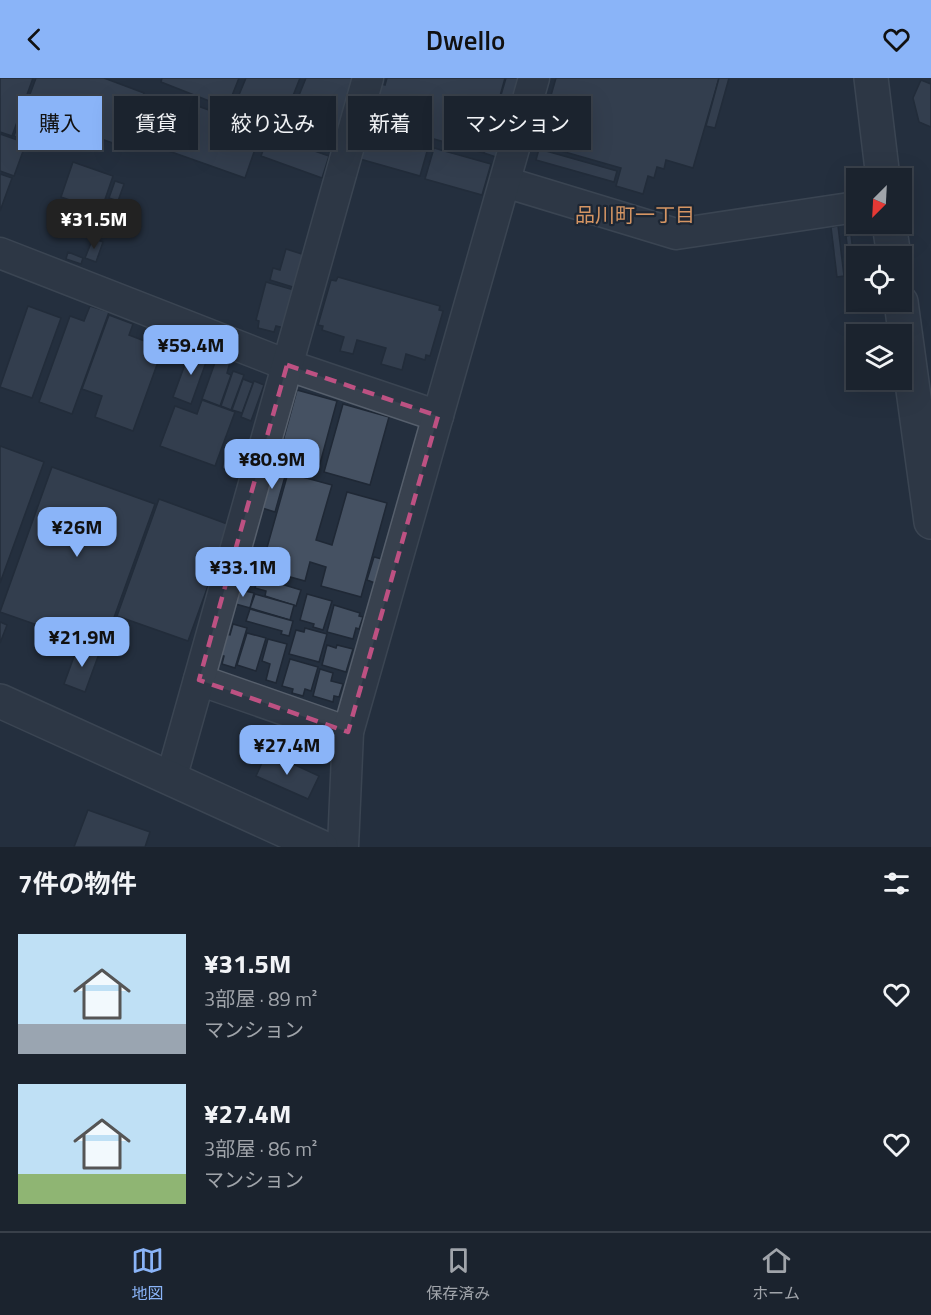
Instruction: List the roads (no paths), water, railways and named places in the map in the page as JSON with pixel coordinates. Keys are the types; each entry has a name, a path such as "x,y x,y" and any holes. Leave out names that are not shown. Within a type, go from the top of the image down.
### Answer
{"street":[{"path":"171,778 368,78"},
{"path":"343,847 348,732 534,78"},
{"path":"871,78 882,168"},
{"path":"505,182 676,234 846,208"},
{"path":"0,254 287,365 438,416"},
{"path":"902,312 931,522"},
{"path":"199,680 348,732"},
{"path":"0,701 321,847"}],"district":[{"name":"品川町一丁目","path":"635,214"}]}
